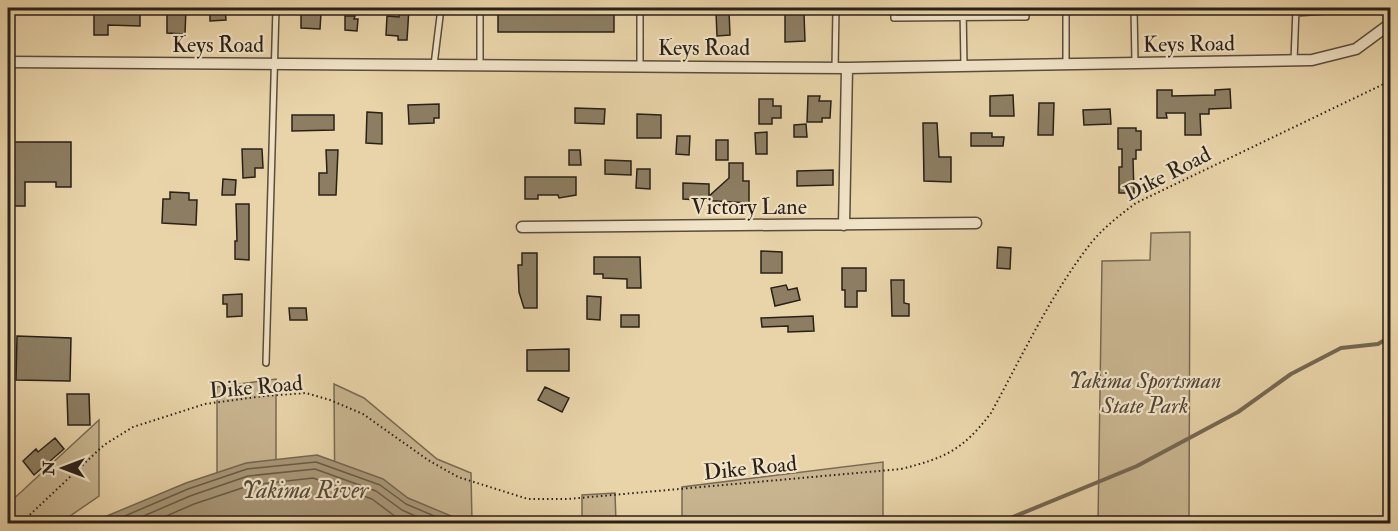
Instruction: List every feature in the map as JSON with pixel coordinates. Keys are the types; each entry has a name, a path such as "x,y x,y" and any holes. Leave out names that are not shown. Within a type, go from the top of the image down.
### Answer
{"street":[{"name":"Keys Road","path":"8,62 847,68 1294,61 1312,60 1356,49 1390,24"},
{"path":"844,225 847,68"},
{"name":"Victory Lane","path":"522,227 976,223"}],"lane":[{"path":"266,363 276,8"},
{"path":"434,65 441,8"},
{"path":"480,8 480,66"},
{"path":"640,8 640,66"},
{"path":"835,68 836,8"},
{"path":"894,8 894,18 1026,17 1026,8"},
{"path":"963,8 964,66"},
{"path":"1066,8 1066,64"},
{"path":"1134,8 1135,63"},
{"path":"1294,61 1296,10 1325,11 1337,8"}],"path":[{"name":"Dike Road","path":"20,524 104,445 132,427 205,404 306,393 363,414 428,460 458,477 528,499 568,499 901,469 930,462 962,446 978,431 991,413 1069,274 1092,242 1107,226 1136,203 1390,81"}],"green space":[{"name":"Yakima Sportsman State Park","path":"1190,232 1189,523 1098,523 1102,261 1150,260 1151,233"},
{"path":"276,379 276,523 217,523 217,387"},
{"path":"334,384 364,398 437,459 471,473 472,523 335,523"},
{"path":"99,420 99,496 60,523 8,523 8,504"},
{"path":"883,462 883,523 682,523 682,487"},
{"path":"615,493 616,523 582,523 582,495"}],"water":[{"name":"Yakima River","path":"317,455 383,479 408,498 468,523 90,523 186,483 246,463"}],"building":[{"path":"94,8 140,8 140,26 108,25 108,35 94,35"},
{"path":"167,8 186,8 185,34 167,33"},
{"path":"210,8 225,8 226,20 210,21"},
{"path":"400,8 409,8 407,40 398,40 398,36 386,35 387,16 399,17"},
{"path":"498,8 614,8 614,32 498,32"},
{"path":"785,8 799,8 799,14 804,14 805,41 785,42"},
{"path":"729,11 730,35 717,36 716,12"},
{"path":"301,12 321,13 320,29 301,28"},
{"path":"345,16 355,16 354,19 358,19 357,31 345,30"},
{"path":"1230,89 1231,108 1209,109 1209,114 1200,114 1201,135 1185,135 1185,113 1166,113 1167,118 1157,118 1157,90 1172,90 1172,96 1215,95 1215,90"},
{"path":"1013,95 1014,116 990,116 990,96"},
{"path":"808,96 820,96 819,101 831,101 830,118 822,118 822,122 807,122"},
{"path":"759,99 773,99 773,106 781,106 781,118 772,118 772,124 759,124"},
{"path":"1039,103 1054,103 1053,135 1038,135"},
{"path":"439,104 439,118 434,118 434,123 409,124 408,105"},
{"path":"575,108 605,109 604,124 575,123"},
{"path":"1110,109 1111,124 1084,125 1083,110"},
{"path":"367,112 382,113 382,144 366,143"},
{"path":"637,114 661,115 661,138 637,138"},
{"path":"292,115 334,115 334,130 292,131"},
{"path":"923,123 937,123 939,157 951,157 951,182 924,181"},
{"path":"806,124 807,137 794,137 794,125"},
{"path":"1118,128 1136,128 1136,131 1141,131 1141,150 1136,150 1136,159 1133,159 1134,193 1119,193 1122,149 1118,149"},
{"path":"767,132 767,154 756,154 755,133"},
{"path":"971,133 992,133 992,137 1004,137 1003,146 971,146"},
{"path":"677,136 690,136 689,155 676,154"},
{"path":"716,140 728,140 728,160 716,160"},
{"path":"12,142 71,142 71,187 56,187 56,182 25,182 25,206 12,206"},
{"path":"242,149 262,149 263,168 255,168 255,177 243,178"},
{"path":"326,150 338,150 336,195 319,195 319,173 327,173"},
{"path":"569,150 580,150 581,165 569,165"},
{"path":"605,160 631,161 631,175 605,174"},
{"path":"729,163 743,163 743,181 749,181 749,203 683,199 683,183 709,184 709,196 729,178"},
{"path":"637,169 650,169 650,189 636,188"},
{"path":"833,170 833,185 797,186 797,171"},
{"path":"525,177 576,177 576,195 559,198 558,195 538,195 538,199 525,199"},
{"path":"223,179 236,180 235,195 222,195"},
{"path":"170,192 189,193 189,200 197,200 196,225 162,223 163,199 170,199"},
{"path":"236,204 249,204 249,260 235,259"},
{"path":"998,247 1011,248 1010,269 997,268"},
{"path":"761,251 782,252 782,273 761,273"},
{"path":"522,253 537,253 537,308 524,308 519,292 518,265 522,265"},
{"path":"594,257 640,257 641,288 627,288 627,279 603,278 603,274 594,274"},
{"path":"842,268 866,268 866,291 857,291 857,307 845,307"},
{"path":"891,280 904,280 904,303 909,304 909,316 892,316"},
{"path":"786,285 788,290 797,288 800,300 775,306 771,288"},
{"path":"242,294 242,316 227,317 227,304 223,304 223,295"},
{"path":"587,296 601,297 600,320 587,319"},
{"path":"289,308 306,308 307,320 290,320"},
{"path":"621,315 639,315 639,327 621,327"},
{"path":"813,316 814,331 788,332 788,326 762,327 761,318"},
{"path":"17,336 71,338 70,381 16,380"},
{"path":"569,349 569,371 527,371 527,350"},
{"path":"545,387 569,398 562,412 538,400"},
{"path":"67,394 89,394 90,425 68,425"},
{"path":"55,438 64,449 34,475 23,461 36,449 38,452"}],"waterway":[{"path":"996,524 1137,466 1238,412 1291,374 1341,348 1378,344 1390,337"}]}
